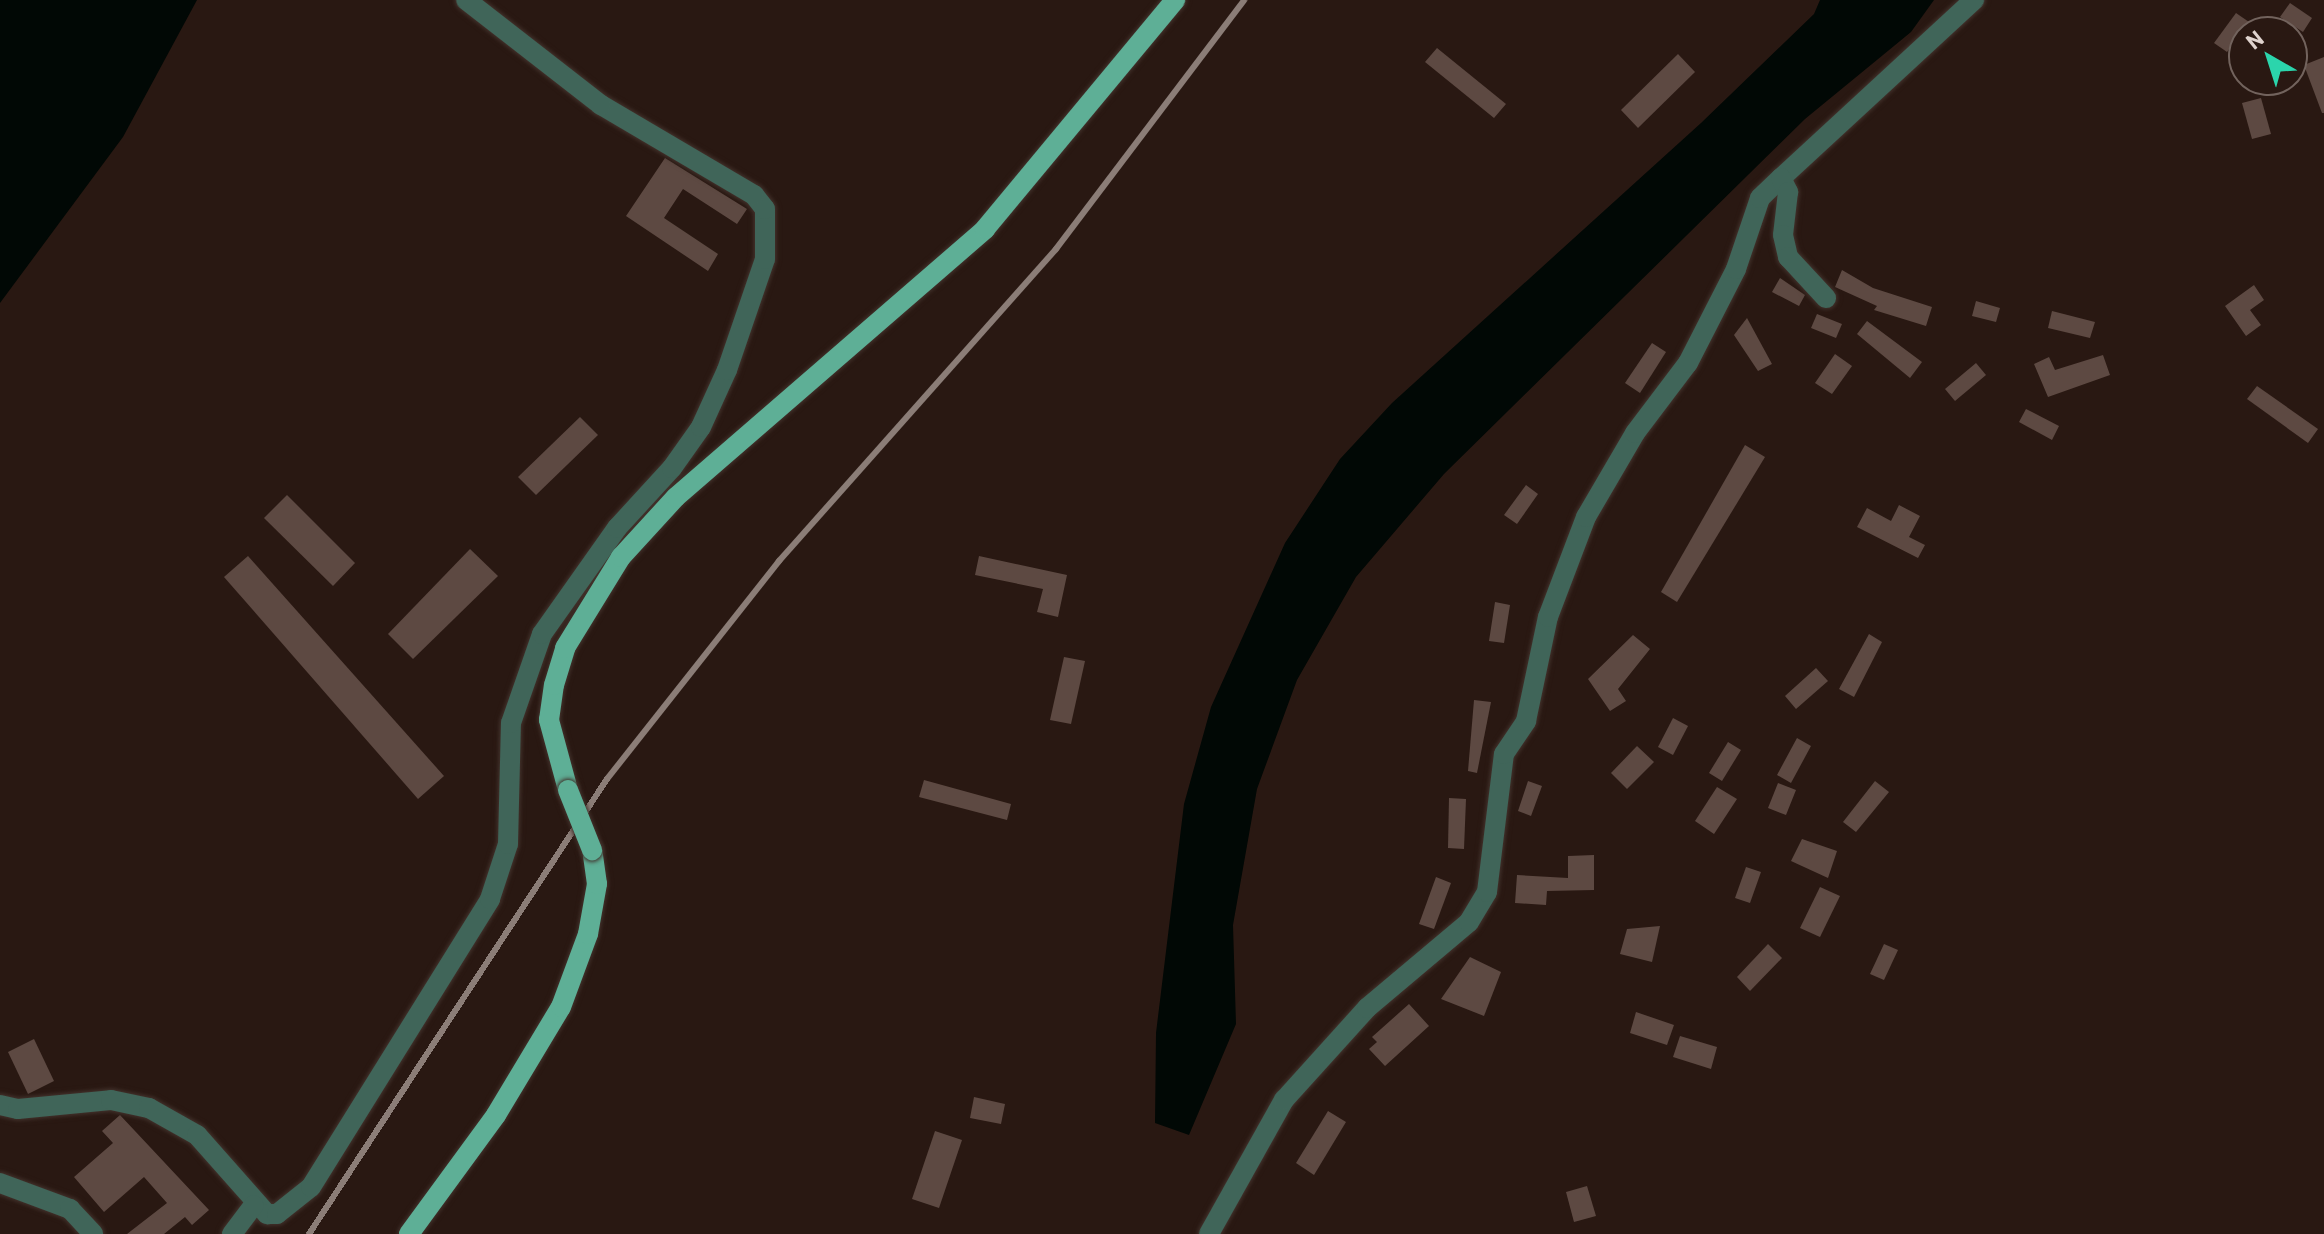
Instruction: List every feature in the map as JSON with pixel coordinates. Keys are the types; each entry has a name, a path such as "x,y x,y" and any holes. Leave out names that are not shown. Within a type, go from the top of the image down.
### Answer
{"main road":[{"path":"409,1234 496,1115 561,1007 588,934 597,884 592,850 568,790 549,720 565,648 621,557 650,522 985,229 1175,0"}],"street":[{"path":"0,1105 18,1109 111,1100 149,1108 197,1135 254,1205 277,1214 311,1187 490,899 508,844 511,723 542,634 617,528 701,427 757,289 769,234 765,209 754,195 601,105 466,0"},
{"path":"1209,1234 1284,1100 1367,1008 1469,922 1487,892 1504,754 1526,721 1548,617 1586,517 1635,433 1688,363 1736,269 1760,198 1974,0"},
{"path":"1781,178 1788,192 1783,235 1788,257 1826,298"},
{"path":"542,634 565,648"},
{"path":"0,1183 70,1209 93,1234"},
{"path":"232,1234 254,1205"}],"shaded area":[{"path":"0,0 197,0 123,137 0,303"},
{"path":"1820,0 1934,0 1911,32 1805,119 1444,474 1356,577 1297,680 1257,789 1233,925 1236,1024 1189,1135 1155,1123 1156,1033 1184,804 1211,707 1285,543 1340,459 1392,403 1701,123 1814,14"}],"building":[{"path":"2290,3 2312,18 2308,24 2308,16 2281,16"},
{"path":"2228,24 2227,52 2214,43"},
{"path":"1437,48 1506,104 1494,118 1425,62"},
{"path":"1678,54 1695,72 1638,128 1621,110"},
{"path":"2324,57 2324,113 2308,76 2308,63"},
{"path":"2261,98 2271,134 2252,139 2242,103"},
{"path":"665,158 747,209 737,224 683,189 664,218 718,254 708,271 626,216"},
{"path":"1842,270 1873,288 1932,307 1926,326 1874,310 1877,306 1835,287"},
{"path":"1780,278 1805,295 1799,306 1772,292"},
{"path":"2254,285 2264,300 2250,310 2261,325 2246,336 2225,306"},
{"path":"1976,301 2000,308 1996,322 1972,316"},
{"path":"2052,311 2095,322 2090,338 2048,328"},
{"path":"1817,314 1842,324 1836,338 1811,328"},
{"path":"1747,318 1772,364 1758,371 1734,335"},
{"path":"1867,321 1922,362 1910,378 1857,334"},
{"path":"1652,343 1666,352 1640,393 1625,383"},
{"path":"1835,354 1852,366 1832,394 1815,383"},
{"path":"2103,355 2110,375 2048,397 2034,364 2049,357 2055,370"},
{"path":"1976,363 1986,375 1955,401 1945,389"},
{"path":"2257,386 2318,429 2308,443 2247,399"},
{"path":"2026,409 2059,426 2052,440 2019,422"},
{"path":"580,417 598,435 536,495 518,477"},
{"path":"1745,445 1765,457 1677,602 1661,592"},
{"path":"1526,485 1538,494 1517,524 1504,515"},
{"path":"287,495 355,563 333,586 264,518"},
{"path":"1899,505 1920,516 1909,537 1925,545 1918,558 1857,527 1867,508 1891,521"},
{"path":"470,549 498,576 413,659 388,634"},
{"path":"248,556 444,776 418,799 224,577"},
{"path":"979,556 1067,575 1058,617 1037,612 1043,589 975,575"},
{"path":"1495,602 1510,605 1504,643 1489,641"},
{"path":"1869,634 1882,642 1854,697 1839,689"},
{"path":"1633,635 1650,649 1618,689 1626,701 1610,711 1588,679"},
{"path":"1064,657 1085,661 1071,724 1050,720"},
{"path":"1816,668 1828,681 1796,709 1785,696"},
{"path":"1474,700 1491,702 1477,773 1468,771"},
{"path":"1673,718 1688,726 1673,755 1658,747"},
{"path":"1797,738 1811,746 1791,783 1777,775"},
{"path":"1728,742 1741,750 1722,781 1709,773"},
{"path":"1637,746 1654,762 1627,789 1611,773"},
{"path":"924,780 1011,804 1007,820 919,797"},
{"path":"1528,781 1542,786 1531,816 1518,811"},
{"path":"1875,781 1889,792 1856,832 1843,822"},
{"path":"1778,783 1796,790 1786,815 1768,808"},
{"path":"1717,787 1737,799 1714,834 1695,821"},
{"path":"1449,798 1466,799 1464,849 1448,848"},
{"path":"1802,839 1837,851 1828,878 1791,861"},
{"path":"1594,855 1594,890 1547,891 1546,905 1515,903 1517,875 1568,878 1568,856"},
{"path":"1746,867 1761,872 1750,903 1735,898"},
{"path":"1436,877 1451,883 1434,929 1419,924"},
{"path":"1820,887 1840,896 1820,937 1800,928"},
{"path":"1660,926 1652,962 1620,954 1627,929"},
{"path":"1768,944 1782,958 1750,991 1737,977"},
{"path":"1884,944 1898,950 1884,980 1870,974"},
{"path":"1470,957 1501,972 1484,1016 1441,999"},
{"path":"1409,1004 1429,1026 1385,1066 1369,1049 1377,1042 1372,1037"},
{"path":"1636,1012 1674,1025 1667,1045 1630,1033"},
{"path":"1680,1036 1717,1047 1711,1069 1673,1057"},
{"path":"34,1039 54,1081 28,1094 8,1052"},
{"path":"974,1097 1005,1104 1001,1124 970,1118"},
{"path":"1328,1111 1346,1122 1314,1175 1296,1163"},
{"path":"120,1115 209,1210 192,1225 185,1217 164,1234 127,1234 167,1203 144,1177 104,1212 74,1177 113,1143 102,1131"},
{"path":"935,1131 962,1140 939,1208 912,1199"},
{"path":"1587,1186 1596,1216 1574,1222 1566,1192"}],"railway":[{"path":"309,1234 607,779 779,561 1056,249 1244,0"}]}
